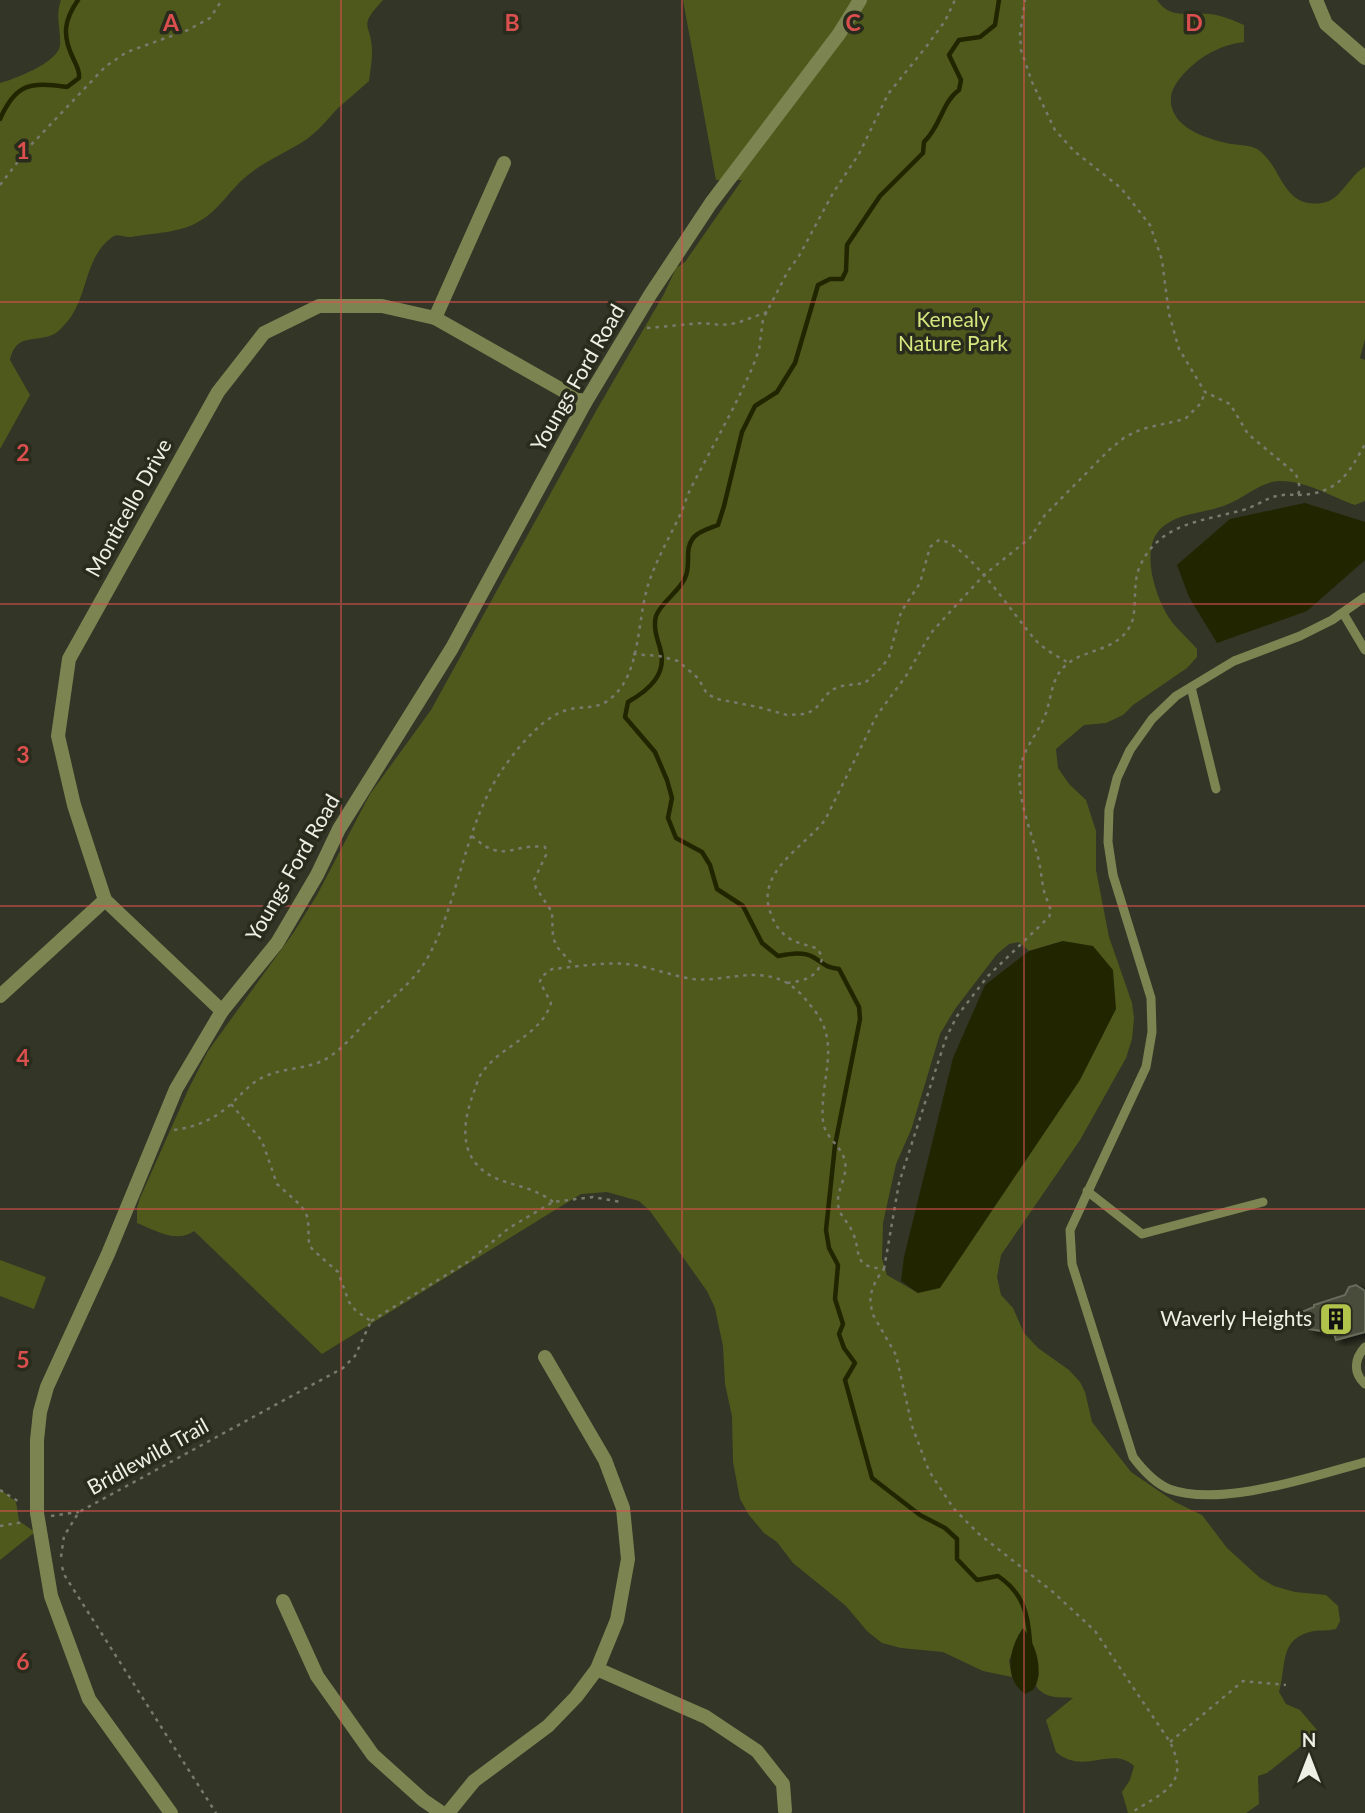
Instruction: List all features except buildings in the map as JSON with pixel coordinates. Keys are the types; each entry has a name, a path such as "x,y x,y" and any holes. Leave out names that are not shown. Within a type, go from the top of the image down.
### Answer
{"street":[{"name":"Youngs Ford Road","path":"171,1813 89,1699 51,1596 40,1516 37,1440 40,1412 47,1387 108,1254 176,1089 222,1011 277,943 317,875 339,829 452,648 585,404 634,323 711,204 839,34 860,0"},
{"path":"1316,0 1326,24 1365,58"},
{"path":"435,318 504,163"},
{"name":"Monticello Drive","path":"222,1011 104,900 74,805 58,736 69,659 218,391 264,333 319,306 382,306 435,318 585,404"},
{"path":"0,996 104,900"},
{"path":"448,1813 474,1781 548,1726 576,1697 597,1669 617,1620 628,1559 624,1508 605,1460 545,1357"},
{"path":"283,1601 317,1676 373,1755 423,1800 442,1813"},
{"path":"597,1669 706,1717 757,1751 783,1784 785,1810"}],"lane":[{"path":"1365,597 1343,613 1300,636 1234,662 1175,696 1152,719 1130,750 1117,778 1109,810 1108,842 1113,875 1151,998 1152,1032 1146,1067 1069,1230 1072,1264 1133,1457 1146,1472 1168,1488 1196,1494 1234,1493 1258,1490 1365,1462"},
{"path":"1343,613 1365,650"},
{"path":"1191,687 1216,789"},
{"path":"1087,1191 1142,1234 1263,1202"},
{"path":"1365,1348 1359,1354 1356,1367 1358,1376 1365,1384"}],"path":[{"path":"0,186 30,146 106,66 127,52 188,30 210,18 222,0"},
{"path":"158,1133 203,1124 231,1104 254,1082 268,1075 325,1060 342,1048 418,973 430,955 486,797 502,769 544,724 559,713 603,705 624,683 634,654 643,602 653,572 689,491 716,444 760,350 763,319 816,222 859,154 888,94 926,47 955,0"},
{"path":"1025,0 1020,34 1021,50 1032,82 1055,130 1065,144 1121,188 1150,225 1162,260 1169,314 1179,349 1205,392 1230,404 1254,440 1290,466 1299,479 1298,495"},
{"path":"634,323 654,330 690,323 722,325 737,323 767,312"},
{"path":"553,1202 529,1188 485,1172 471,1158 467,1148 466,1122 470,1103 484,1069 537,1026 550,1009 551,1003 543,990 541,977 552,969 626,964 691,978 758,975 787,983 809,979 820,967 822,957 818,949 793,941 776,926 767,905 769,890 775,873 786,858 814,834 825,820 887,700 906,676 931,633 984,575 1030,538 1052,508 1109,450 1142,429 1185,419 1201,404 1205,392"},
{"path":"1131,1813 1168,1789 1177,1776 1178,1760 1170,1742 1095,1631 1053,1592 979,1534 954,1509 929,1471 912,1426 896,1355 872,1313 870,1296 884,1269 899,1183 946,1038 957,1016 988,976 1049,917 1051,911 1027,820 1021,763 1040,728 1055,678 1069,662 1120,639 1128,631 1132,624 1138,568 1145,555 1169,533 1195,521 1247,508 1272,495 1312,494 1329,489 1349,473 1365,444"},
{"path":"634,654 678,661 698,678 706,694 716,699 796,716 815,709 831,690 865,682 882,667 889,657 896,624 920,583 926,556 934,542 945,540 953,544 984,575 1032,637 1069,662"},
{"path":"471,836 487,849 498,852 545,847 546,855 534,880 536,888 552,912 553,938 575,967"},
{"path":"787,983 814,1008 827,1035 829,1055 823,1093 823,1121 825,1133 844,1156 846,1166 837,1200 839,1210 852,1230 857,1255 862,1264 870,1268 884,1269"},
{"path":"231,1104 262,1141 277,1184 285,1194 298,1202 305,1212 308,1219 309,1245 338,1272 349,1302 356,1311 372,1321 469,1261 509,1228 553,1202 593,1197 621,1202"},
{"name":"Bridlewild Trail","path":"216,1813 65,1576 61,1553 64,1536 79,1512 343,1368 355,1356 372,1321"},
{"path":"0,1490 40,1516"},
{"path":"0,1526 11,1526 40,1516 79,1512"},
{"path":"1170,1742 1243,1681 1286,1685"}],"green space":[{"path":"61,0 383,0 370,16 367,26 372,52 369,81 315,132 300,144 255,170 212,212 191,226 174,231 131,237 116,235 111,238 96,256 79,302 67,322 56,333 17,345 10,360 30,395 0,449 0,83 35,69 58,51"},
{"name":"Kenealy Nature Park","path":"683,0 1157,0 1174,13 1210,14 1244,25 1244,42 1226,46 1201,58 1175,85 1171,97 1173,111 1183,124 1206,137 1257,149 1272,165 1290,193 1308,203 1322,203 1334,198 1365,167 1365,339 1360,358 1365,360 1365,501 1355,505 1308,486 1279,481 1265,484 1226,505 1179,518 1165,525 1152,543 1150,554 1153,579 1166,613 1197,649 1197,657 1187,668 1133,705 1123,715 1106,723 1084,725 1056,749 1058,768 1069,784 1086,800 1096,831 1096,870 1109,937 1132,1003 1132,1039 1126,1058 1080,1140 1001,1255 997,1277 1001,1295 1013,1308 1024,1333 1080,1382 1092,1422 1131,1472 1175,1502 1202,1515 1227,1548 1260,1578 1274,1586 1295,1592 1326,1595 1338,1606 1340,1621 1336,1629 1314,1631 1294,1640 1289,1646 1284,1663 1279,1692 1286,1704 1300,1710 1317,1730 1315,1735 1267,1773 1258,1776 1259,1804 1246,1813 1128,1813 1122,1792 1130,1780 1134,1766 1116,1758 1077,1761 1066,1759 1056,1752 1046,1720 1073,1698 1048,1695 1036,1686 1039,1674 1019,1634 1009,1661 1012,1677 983,1671 943,1652 901,1648 882,1643 867,1631 846,1606 793,1563 777,1542 764,1533 749,1515 740,1499 733,1462 732,1416 725,1384 723,1346 715,1308 707,1291 650,1211 639,1201 607,1192 581,1194 322,1354 194,1231 187,1235 173,1236 137,1223 140,1198 208,1051 294,932 317,895 370,794 431,710 596,411 664,294 676,268 685,262 742,180 716,180","holes":["1063,941 918,1293 887,1275 882,1259 883,1223 896,1164 911,1130 940,1034 955,1009 997,954 1009,944 1019,942 1029,951"]},
{"path":"0,1260 46,1277 34,1309 0,1296"},
{"path":"0,1489 16,1502 19,1521 35,1532 0,1560"}],"shaded area":[{"path":"1305,503 1365,522 1365,560 1307,611 1217,643 1189,597 1177,565 1230,519"},
{"path":"1063,941 1093,946 1113,970 1116,1009 1080,1080 940,1288 918,1293 901,1281 904,1257 953,1058 985,985 1029,951"},
{"path":"1023,1628 1032,1642 1039,1667 1037,1683 1033,1690 1025,1694 1013,1680 1010,1662 1014,1644"}],"waterway":[{"path":"0,119 18,92 34,85 67,87 79,78 66,35 67,21 78,0"},
{"path":"999,0 995,25 980,37 959,40 949,55 961,80 959,90 953,95 924,142 923,153 880,196 847,245 846,271 842,279 830,279 818,285 795,363 777,392 755,406 742,432 718,525 694,537 689,547 685,578 656,616 655,628 662,657 659,673 643,692 628,702 625,717 655,752 667,780 672,798 668,818 676,838 702,852 710,865 717,889 743,906 762,943 778,956 805,954 839,969 859,1007 860,1019 835,1145 826,1230 829,1248 838,1265 835,1299 843,1324 839,1334 844,1348 855,1363 845,1380 872,1478 957,1539 957,1559 977,1580 998,1576 1013,1589 1026,1613 1030,1642"}],"place":[{"name":"Waverly Heights","path":"1336,1319"}]}
